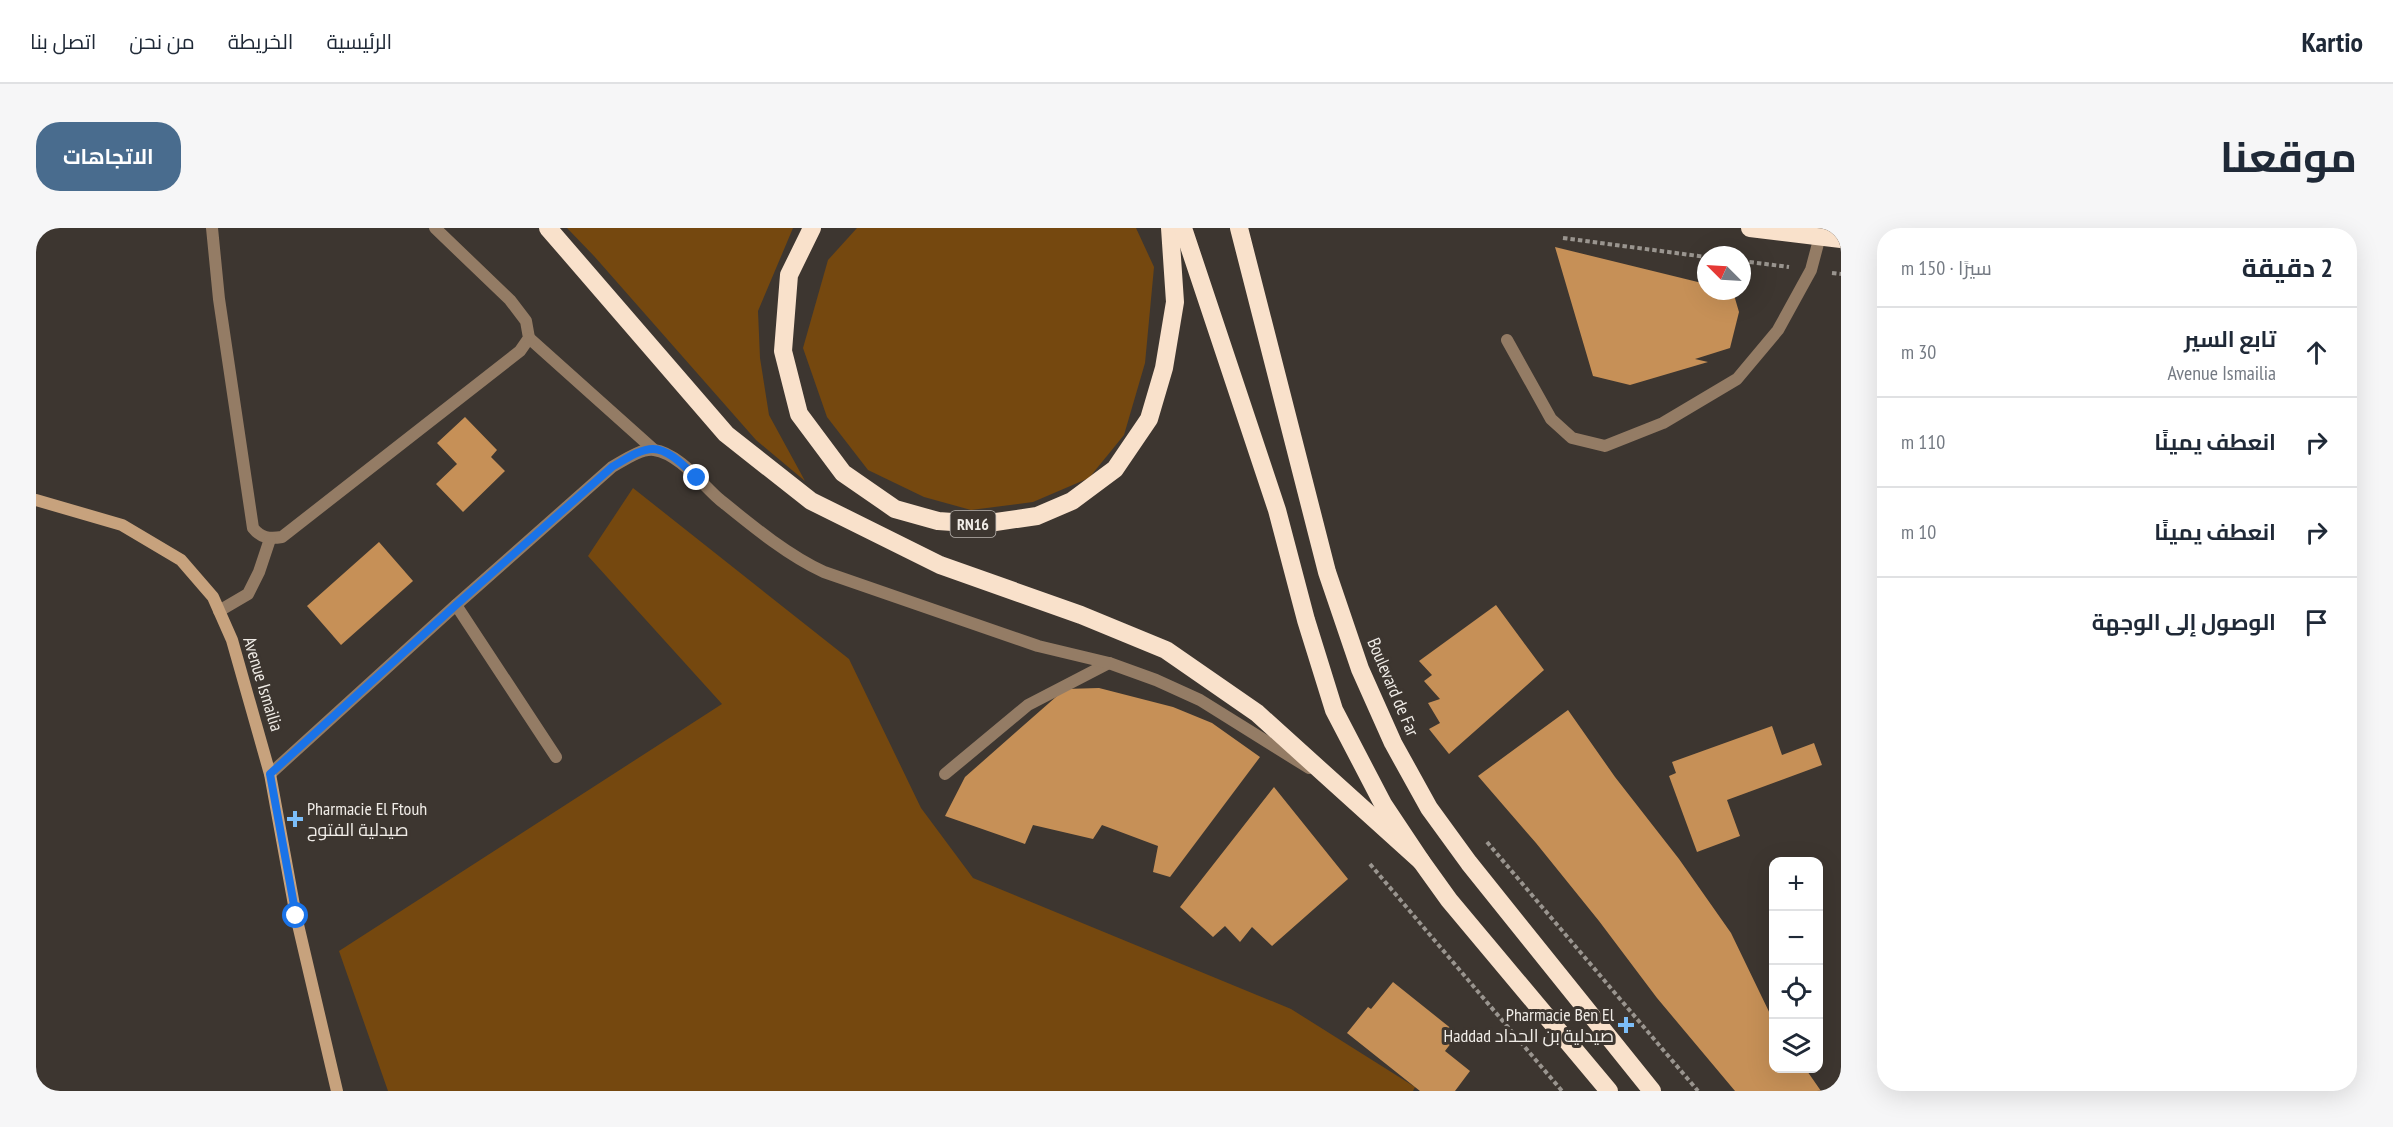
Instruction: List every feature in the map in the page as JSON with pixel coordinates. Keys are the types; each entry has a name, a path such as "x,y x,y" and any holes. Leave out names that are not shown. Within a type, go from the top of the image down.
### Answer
{"highway":[{"path":"549,228 726,434 811,501 940,564 1081,615 1166,650 1257,713 1420,861"},
{"name":"RN16","path":"812,228 789,275 783,351 799,414 843,473 895,509 938,521 982,524 1036,516 1072,501 1115,469 1149,419 1164,368 1175,302 1170,228"},
{"path":"1183,228 1277,510 1306,620 1334,710 1383,804 1420,861 1449,900 1609,1091"},
{"name":"Boulevard de Far","path":"1239,228 1327,572 1360,669 1393,743 1429,808 1469,863 1652,1091"},
{"path":"1750,228 1841,239"}],"street":[{"path":"212,228 219,299 253,528 258,535 270,539 282,537 520,351 529,338"},
{"path":"435,228 510,300 526,321 529,338 653,449 669,455 717,497 797,560 824,572 1038,646 1109,663 1156,680 1200,700 1333,783"},
{"path":"1507,340 1551,419 1572,438 1605,446 1663,423 1737,379 1778,330 1811,270 1820,236"},
{"path":"270,774 612,467 636,454 653,449"},
{"name":"Avenue Ismailia","path":"36,500 122,525 181,560 213,597 232,640 270,774 296,916 337,1091"},
{"path":"219,611 248,594 259,572 270,539"},
{"path":"456,605 556,757"},
{"path":"945,774 1028,705 1109,663"}],"path":[{"path":"1563,238 1697,256"},
{"path":"1484,838 1698,1091"},
{"path":"1370,864 1562,1091"}],"shaded area":[{"path":"567,228 793,228 758,311 760,358 769,415 805,481 756,440"},
{"path":"857,228 1136,228 1154,267 1145,363 1124,435 1089,478 1033,502 971,510 924,497 868,470 827,417 803,348 828,260"},
{"path":"633,488 849,659 921,808 973,878 1291,1009 1415,1087 1413,1091 388,1091 339,951 722,704 588,556"}],"building":[{"path":"1555,247 1697,282 1697,300 1735,300 1739,312 1730,348 1695,359 1708,362 1630,385 1593,376"},
{"path":"465,417 497,450 491,457 505,471 463,512 436,484 457,464 437,443"},
{"path":"379,542 413,581 341,645 307,606"},
{"path":"1496,605 1544,670 1449,754 1429,729 1440,723 1428,703 1440,699 1424,681 1432,675 1419,661"},
{"path":"1099,688 1173,707 1212,723 1260,757 1170,877 1153,872 1158,846 1102,825 1093,839 1033,825 1025,844 945,816 965,777 1065,689"},
{"path":"1568,710 1731,933 1769,1012 1769,1073 1808,1073 1821,1091 1735,1091 1657,998 1536,843 1478,776"},
{"path":"1772,726 1782,755 1814,743 1822,765 1727,800 1740,836 1697,852 1669,776 1676,773 1672,762"},
{"path":"1274,787 1348,879 1272,946 1252,927 1240,942 1225,926 1213,937 1180,907"},
{"path":"1393,982 1458,1034 1445,1051 1470,1071 1455,1091 1420,1091 1347,1033 1368,1007 1371,1009"}],"place":[{"name":"Pharmacie El Ftouh صيدلية الفتوح","path":"295,819"},
{"name":"Pharmacie Ben El Haddad صيدلية بن الحداد","path":"1626,1025"}],"route":[{"path":"296,916 270,774 612,467 636,454 653,449 669,455 697,478"}]}
